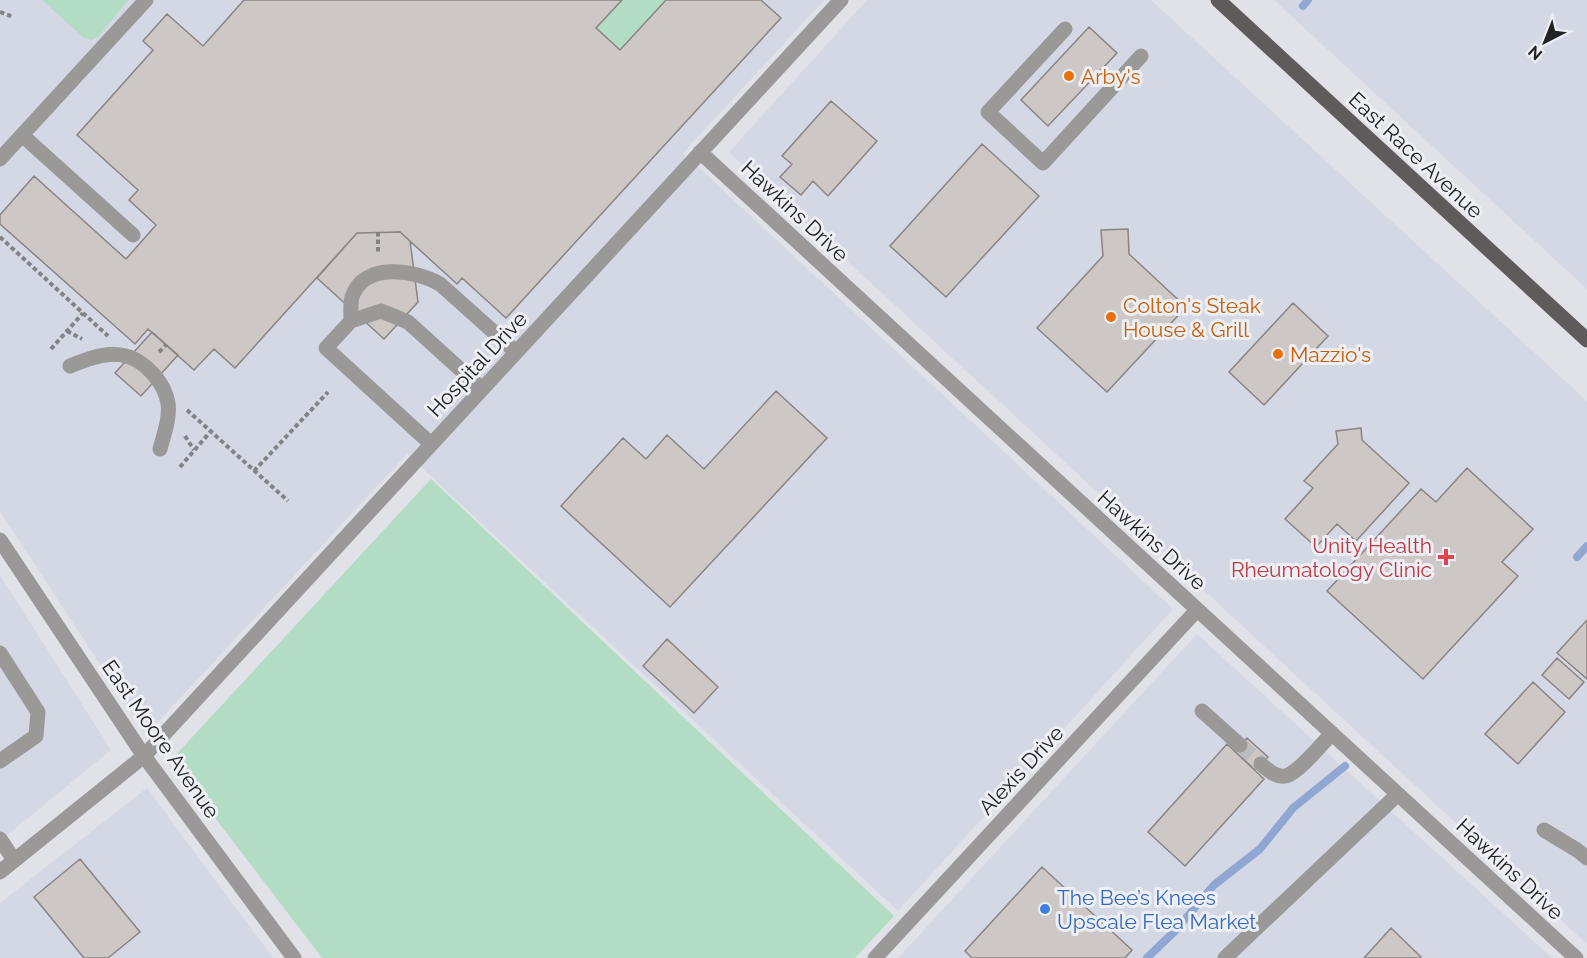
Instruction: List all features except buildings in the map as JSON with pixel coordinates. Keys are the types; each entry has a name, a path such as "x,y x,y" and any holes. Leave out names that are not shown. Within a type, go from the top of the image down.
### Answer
{"main road":[{"name":"East Race Avenue","path":"1218,0 1587,340"}],"street":[{"path":"0,159 146,0"},
{"name":"Hospital Drive","path":"0,872 144,756 841,0"},
{"path":"1065,29 988,112 1043,163 1141,56"},
{"path":"22,135 132,235"},
{"name":"Hawkins Drive","path":"700,152 1576,958"},
{"path":"351,321 351,300 361,284 378,273 396,271 408,273 431,279 445,288 516,352"},
{"path":"431,444 326,348 351,321 381,311 408,322 482,389"},
{"path":"70,366 91,358 108,355 128,355 146,366 162,384 168,403 167,421 160,449"},
{"name":"East Moore Avenue","path":"0,540 6,563 144,756 294,958"},
{"name":"Alexis Drive","path":"875,958 1197,610"},
{"path":"0,653 38,712 36,736 0,761"},
{"path":"1202,711 1240,746"},
{"path":"1261,764 1277,776 1287,776 1296,770 1332,733"},
{"path":"1225,958 1398,794"},
{"path":"1544,830 1587,858"},
{"path":"0,839 14,860"}],"path":[{"path":"0,12 14,17"},
{"path":"0,237 114,341"},
{"path":"51,349 83,313"},
{"path":"254,471 328,392"},
{"path":"183,405 288,501"},
{"path":"180,467 211,431"}],"shaded area":[{"path":"0,0 824,0 683,153 1173,609 898,911 407,454 146,735 0,511"},
{"path":"867,0 1151,0 1587,401 1587,944 729,152"},
{"path":"1274,0 1587,0 1587,289"},
{"path":"0,575 111,750 0,841"},
{"path":"1197,634 1552,958 898,958"},
{"path":"147,788 273,958 0,958 0,903"}],"green space":[{"path":"42,0 128,0 98,37 91,40 83,37"},
{"path":"622,0 666,0 620,50 596,28"},
{"path":"431,479 894,916 855,958 322,958 171,760"}],"waterway":[{"path":"1303,6 1308,0"},
{"path":"1577,557 1587,546"},
{"path":"1147,958 1176,930 1214,885 1260,849 1293,808 1345,766"}],"tunnel":[{"path":"1240,745 1261,764"}],"place":[{"name":"Arby's","path":"1069,76"},
{"name":"Colton's Steak House & Grill","path":"1111,317"},
{"name":"Mazzio's","path":"1278,354"},
{"name":"Unity Health Rheumatology Clinic","path":"1446,557"},
{"name":"The Bee’s Knees Upscale Flea Market","path":"1045,909"}]}
